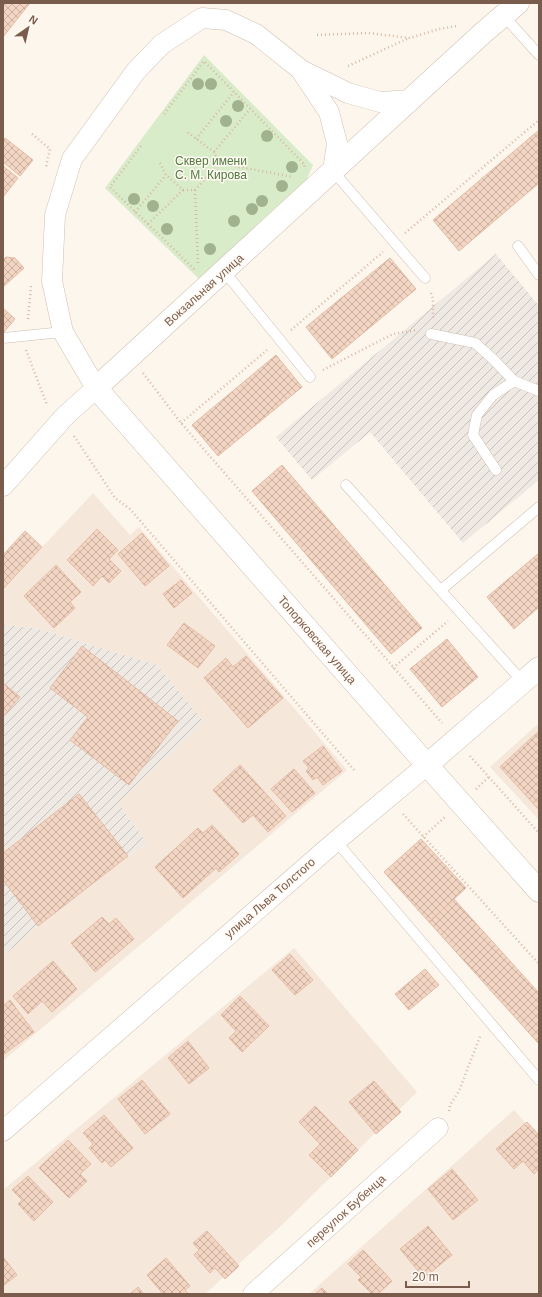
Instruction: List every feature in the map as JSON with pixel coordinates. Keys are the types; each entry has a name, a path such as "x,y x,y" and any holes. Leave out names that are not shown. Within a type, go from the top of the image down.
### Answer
{"street":[{"path":"484,32 511,9"},
{"path":"96,388 63,332 52,281 55,215 72,159 136,71 162,44 201,11 226,20 256,34 300,70 348,93 380,102 411,100"},
{"name":"Вокзальная улица","path":"3,486 65,416 484,32"},
{"path":"300,70 329,112 337,142 334,171"},
{"name":"Топорковская улица","path":"96,388 427,765 539,890"},
{"name":"улица Льва Толстого","path":"3,1130 336,841 531,675"},
{"name":"переулок Бубенца","path":"253,1294 438,1128"}],"lane":[{"path":"511,9 539,55"},
{"path":"334,171 425,278"},
{"path":"518,246 539,275"},
{"path":"224,271 310,377"},
{"path":"3,338 63,332"},
{"path":"431,334 475,343 514,381 539,391"},
{"path":"496,470 473,435 474,428 477,415 493,395 514,381"},
{"path":"346,485 460,611 531,675"},
{"path":"441,590 539,507"},
{"path":"336,841 539,1080"}],"path":[{"path":"348,66 410,38 439,29 460,25 473,26 484,32"},
{"path":"317,35 368,33 410,38"},
{"path":"164,114 204,61 305,165 302,172"},
{"path":"196,138 234,92"},
{"path":"214,152 250,109"},
{"path":"181,423 539,120"},
{"path":"186,131 214,152 219,163"},
{"path":"141,146 110,187 198,274 195,190 219,163"},
{"path":"160,163 166,175 183,190 195,190"},
{"path":"219,163 300,179"},
{"path":"135,212 166,175"},
{"path":"148,224 183,190"},
{"path":"310,377 393,334 420,330 431,334 434,299 425,278"},
{"path":"138,367 181,423 443,724"},
{"path":"73,434 115,498 130,509 355,771"},
{"path":"393,668 460,611"},
{"path":"466,751 539,833"},
{"path":"474,791 489,777"},
{"path":"423,837 451,812"},
{"path":"403,814 539,964"},
{"path":"438,1128 447,1115 450,1105 459,1091 487,1019"}],"shaded area":[{"path":"496,254 539,306 539,480 463,543 370,432 312,480 276,437"},
{"path":"93,493 130,535 139,527 347,770 3,1061 3,956 38,926 147,843 118,803 204,722 157,665 35,628 3,625 3,589"},
{"path":"3,625 35,628 157,665 204,722 118,803 147,843 38,926 3,956"},
{"path":"539,723 539,820 490,767"},
{"path":"294,948 417,1092 283,1224 205,1294 3,1294 3,1190"},
{"path":"514,1110 539,1138 539,1294 309,1294"}],"green space":[{"name":"Сквер имени С. М. Кирова","path":"204,55 313,165 306,181 199,279 105,188"}],"building":[{"path":"3,3 30,3 3,37"},
{"path":"539,130 539,183 459,251 433,220"},
{"path":"5,138 33,160 20,176 3,162 3,141"},
{"path":"3,166 18,178 3,197"},
{"path":"6,257 15,258 24,268 3,287 3,260"},
{"path":"390,258 416,289 332,359 306,327"},
{"path":"4,309 15,319 3,333 3,310"},
{"path":"276,355 302,387 218,456 192,425"},
{"path":"282,465 422,628 391,654 252,491"},
{"path":"97,529 118,550 109,559 121,571 109,583 102,576 93,586 67,560"},
{"path":"25,531 42,547 3,589 3,555"},
{"path":"142,533 169,566 145,586 118,554"},
{"path":"539,553 539,607 514,629 487,597"},
{"path":"56,565 81,592 70,602 75,608 54,628 24,596"},
{"path":"181,580 192,593 174,608 163,594"},
{"path":"184,623 215,646 198,668 167,645"},
{"path":"447,639 478,677 442,707 410,669"},
{"path":"82,646 178,721 129,785 70,740 88,717 50,688"},
{"path":"246,656 283,698 248,728 204,678 226,658 233,667"},
{"path":"3,683 20,697 3,717"},
{"path":"539,731 539,810 500,767"},
{"path":"323,746 342,771 323,785 317,777 313,780 306,771 309,768 303,761"},
{"path":"240,765 286,816 268,832 253,815 243,823 213,790"},
{"path":"294,769 315,793 292,812 271,789"},
{"path":"79,794 128,856 38,926 3,880 3,853"},
{"path":"212,825 239,854 219,872 216,868 183,898 155,867 198,828 203,833"},
{"path":"421,839 466,888 429,922 384,872"},
{"path":"454,899 539,993 539,1044 429,922"},
{"path":"102,917 109,924 116,918 134,939 95,972 71,943"},
{"path":"290,954 313,980 295,995 272,970"},
{"path":"53,961 77,989 52,1012 42,1001 28,1014 13,996"},
{"path":"425,969 439,985 409,1010 395,994"},
{"path":"240,996 269,1026 242,1052 229,1038 236,1031 221,1015"},
{"path":"10,1000 34,1032 3,1055 3,1006"},
{"path":"188,1041 209,1068 189,1084 168,1058"},
{"path":"142,1080 170,1114 145,1134 118,1099"},
{"path":"374,1081 401,1112 376,1134 349,1102"},
{"path":"315,1106 358,1150 331,1177 309,1155 320,1144 299,1122"},
{"path":"104,1115 133,1148 111,1167 105,1160 102,1163 89,1148 93,1144 83,1133"},
{"path":"527,1122 539,1135 539,1169 534,1174 523,1161 514,1169 496,1149"},
{"path":"68,1140 91,1164 80,1174 87,1181 69,1198 39,1168"},
{"path":"452,1169 478,1200 453,1220 428,1189"},
{"path":"28,1176 53,1202 34,1221 18,1204 22,1200 12,1190"},
{"path":"428,1226 452,1255 424,1278 400,1249"},
{"path":"207,1231 239,1266 225,1279 215,1268 210,1273 194,1255 199,1250 193,1243"},
{"path":"363,1250 392,1281 378,1294 372,1294 358,1280 361,1277 348,1264"},
{"path":"4,1258 17,1275 3,1286 3,1259"},
{"path":"166,1258 190,1286 185,1290 189,1294 163,1294 147,1275"},
{"path":"138,1287 144,1294 130,1294"},
{"path":"322,1288 328,1294 315,1294"}]}
